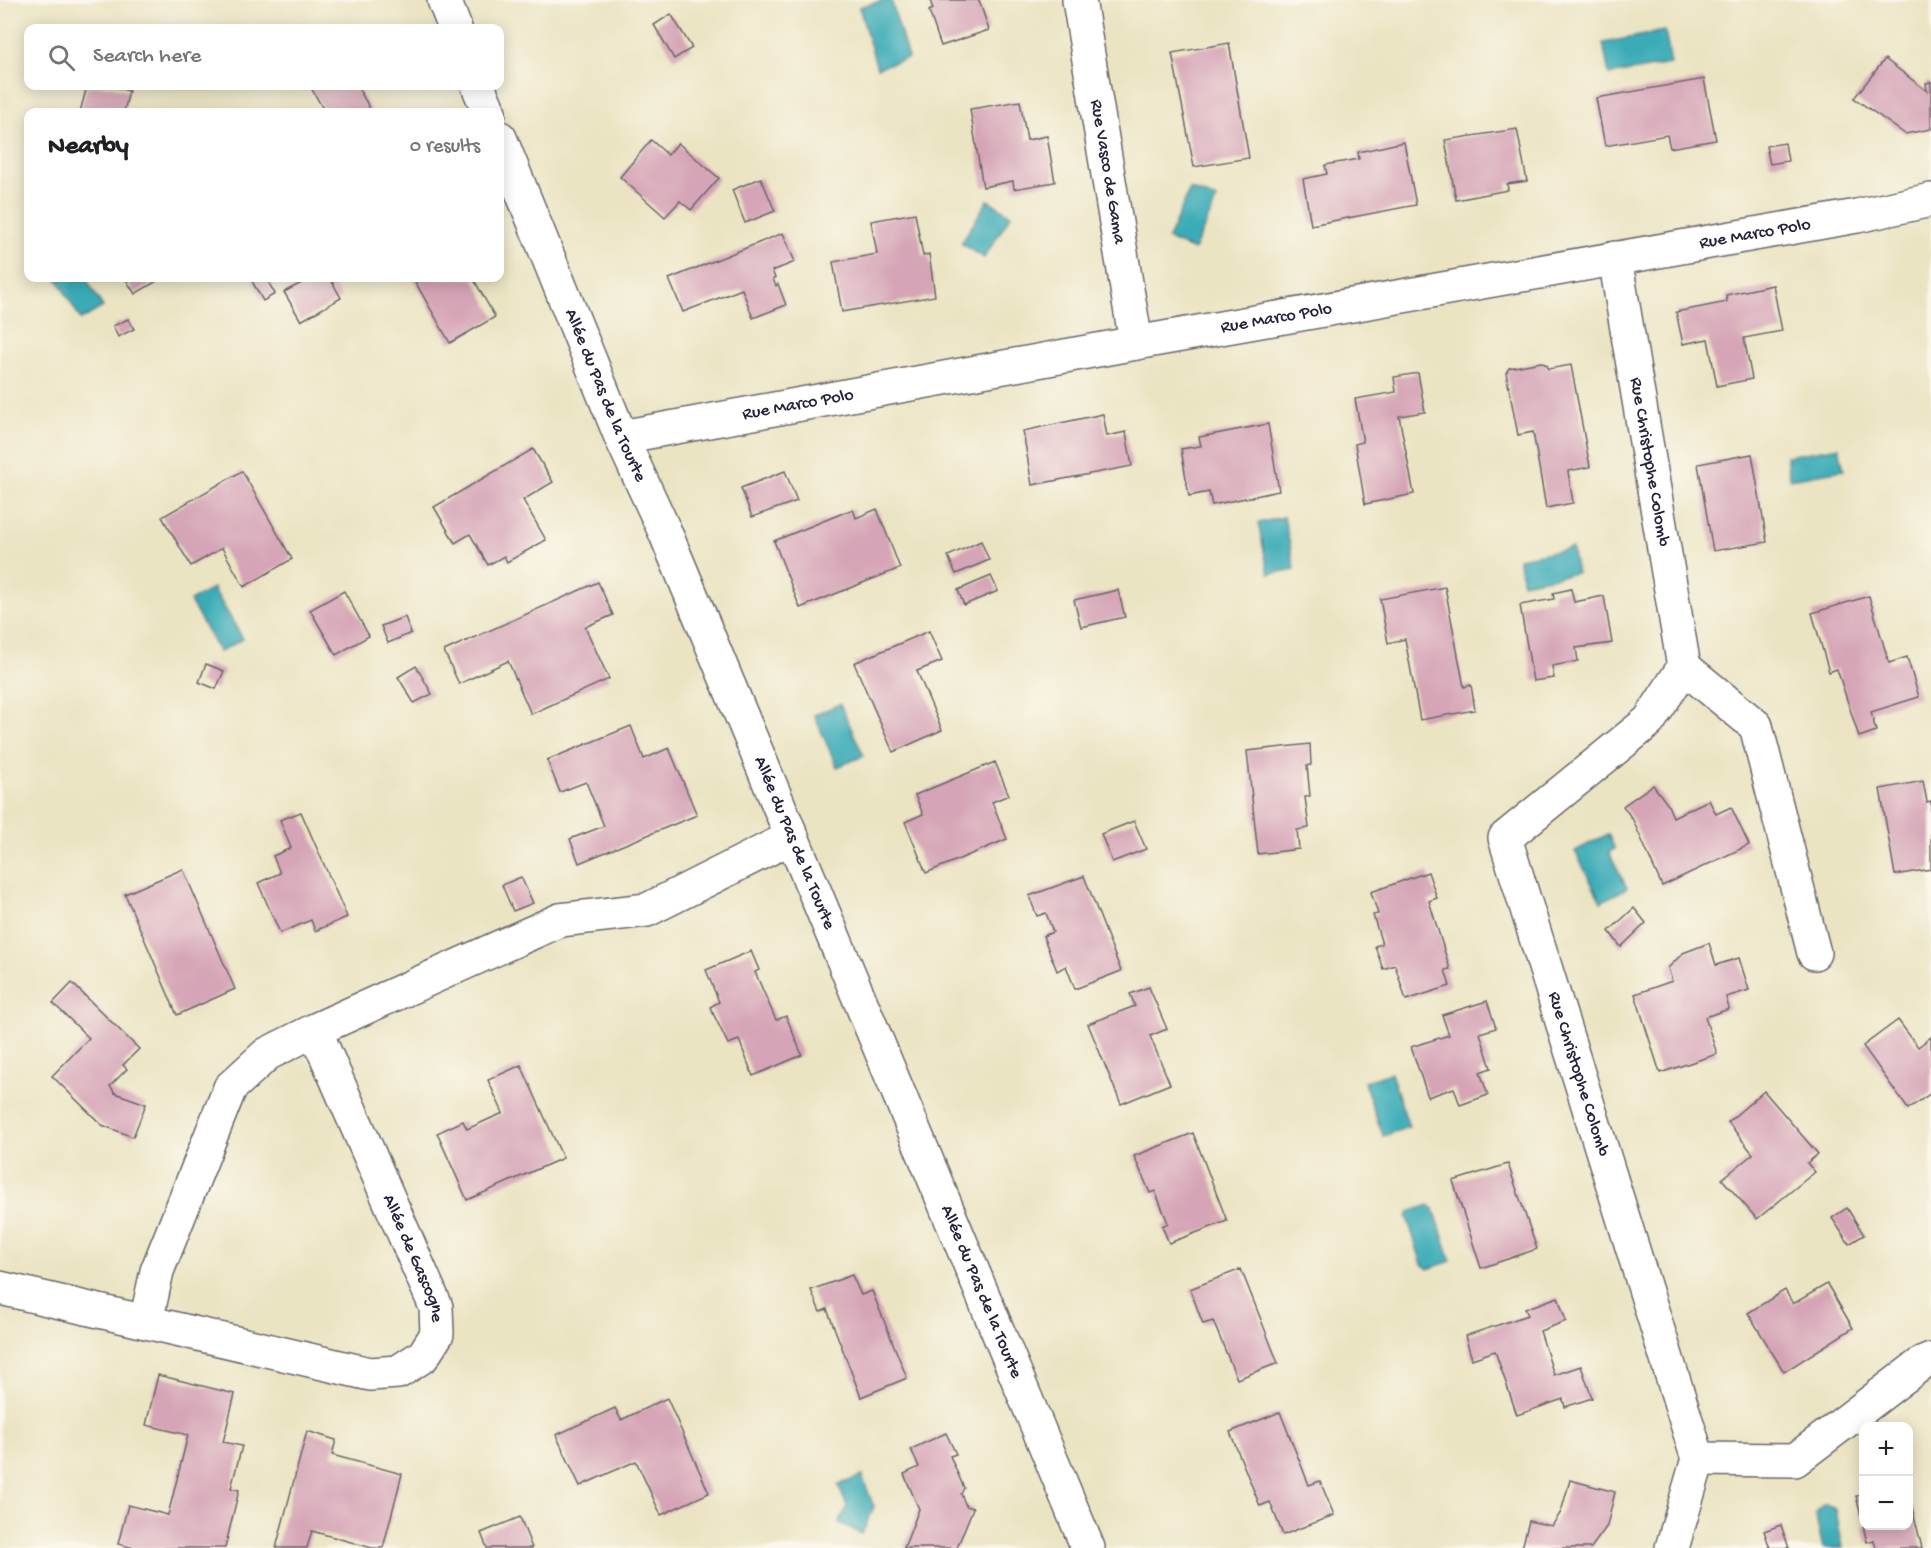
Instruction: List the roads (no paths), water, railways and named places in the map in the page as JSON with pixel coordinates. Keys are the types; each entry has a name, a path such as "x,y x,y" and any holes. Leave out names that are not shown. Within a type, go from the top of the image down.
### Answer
{"street":[{"path":"444,0 453,24"},
{"name":"Rue Vasco de Gama","path":"1079,0 1136,343"},
{"path":"480,90 487,108"},
{"name":"Allée du Pas de la Tourte","path":"504,148 621,437 665,532 1088,1548"},
{"name":"Rue Marco Polo","path":"621,437 1136,343 1857,216 1931,200"},
{"name":"Rue Christophe Colomb","path":"1615,258 1684,667 1649,721 1505,838 1698,1459"},
{"path":"1684,667 1756,726 1814,953"},
{"path":"146,1322 157,1271 230,1088 267,1054 315,1030 560,920 647,910 792,837"},
{"name":"Allée de Gascogne","path":"0,1288 370,1374 398,1372 423,1356 437,1334 436,1307 315,1030"},
{"path":"1672,1548 1698,1459 1795,1460 1921,1365 1931,1360"}],"water":[{"path":"891,0 908,58 877,68 859,7"},
{"path":"1665,31 1671,64 1609,75 1603,43"},
{"path":"1190,189 1217,199 1194,250 1168,239"},
{"path":"988,200 1011,215 984,258 961,243"},
{"path":"59,282 88,282 103,307 81,320"},
{"path":"1839,447 1844,470 1790,479 1786,456"},
{"path":"1284,517 1295,569 1269,574 1258,523"},
{"path":"1572,548 1577,573 1523,583 1518,558"},
{"path":"213,588 243,639 219,652 190,601"},
{"path":"840,704 864,756 837,767 814,715"},
{"path":"1608,834 1615,849 1609,852 1627,888 1601,902 1575,851"},
{"path":"1391,1073 1409,1127 1383,1136 1364,1082"},
{"path":"1429,1205 1434,1209 1451,1261 1428,1269 1422,1264 1407,1217 1409,1212"},
{"path":"862,1476 874,1507 862,1534 839,1523 847,1506 838,1485"},
{"path":"1826,1504 1836,1510 1843,1548 1823,1548 1815,1515 1821,1506"}]}
